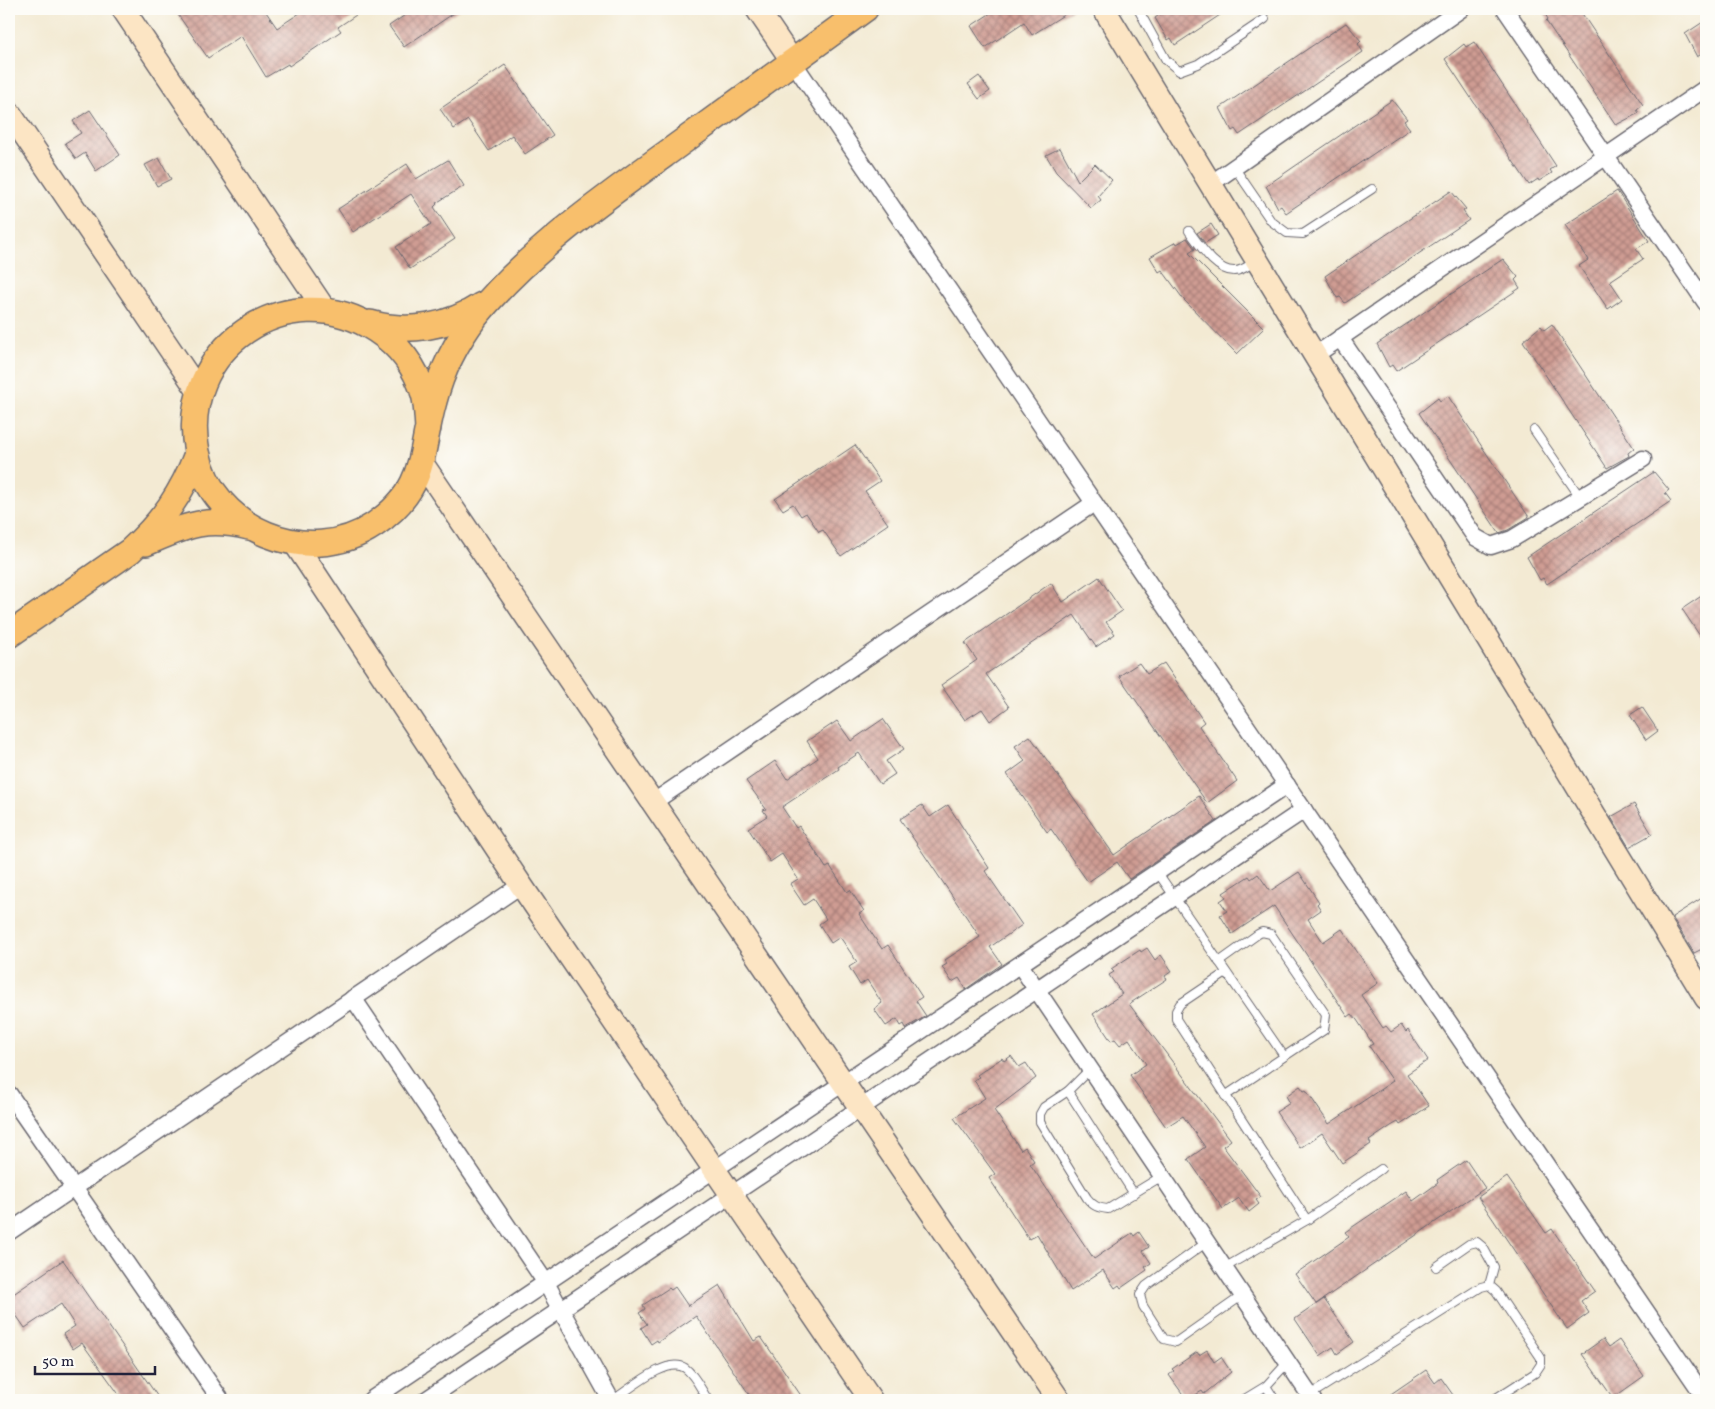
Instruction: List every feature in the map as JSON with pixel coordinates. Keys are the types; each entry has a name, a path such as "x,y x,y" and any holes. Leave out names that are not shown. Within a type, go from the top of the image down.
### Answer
{"main road":[{"path":"123,9 325,310"},
{"path":"758,9 793,62"},
{"path":"130,551 187,525 203,521 220,521 252,528 272,537 294,542 321,543 348,538 372,526 399,502 410,488 422,464 433,403 450,357 472,322 494,297 583,216 865,9"},
{"path":"1110,11 1209,185 1706,998"},
{"path":"9,112 199,392"},
{"path":"252,528 227,508 208,483 197,454 194,423 199,392 210,367 221,353 248,328 272,316 298,310 325,310 384,328 408,329 454,320 475,310 494,297"},
{"path":"362,321 390,340 411,365 424,395 428,428"},
{"path":"9,635 130,551 158,524 170,509 181,492 197,454"},
{"path":"422,464 1059,1400"},
{"path":"294,542 521,885 871,1400"}],"street":[{"path":"1209,185 1461,9"},
{"path":"1505,9 1706,303"},
{"path":"793,62 1706,1399"},
{"path":"1314,356 1706,88"},
{"path":"1340,338 1475,536 1491,546 1512,539 1643,459"},
{"path":"652,802 1094,503"},
{"path":"370,1400 1287,785"},
{"path":"426,1400 1175,899 1304,810"},
{"path":"9,1232 521,885"},
{"path":"1020,965 1311,1397"},
{"path":"353,998 546,1283 612,1400"},
{"path":"9,1094 221,1400"}],"lane":[{"path":"1138,9 1166,60 1179,71 1198,64 1265,18"},
{"path":"1234,167 1271,221 1287,233 1303,234 1372,189"},
{"path":"1189,231 1210,259 1232,272 1241,270 1256,261"},
{"path":"1534,430 1580,498"},
{"path":"1158,873 1284,1056"},
{"path":"1219,962 1262,932 1271,934 1326,1015 1324,1030 1226,1096"},
{"path":"1226,973 1180,1004 1176,1011 1180,1026 1306,1220"},
{"path":"1090,1069 1068,1091 1044,1107 1040,1114 1040,1122 1092,1204 1108,1209 1162,1176"},
{"path":"1068,1091 1134,1194"},
{"path":"1224,1268 1306,1220 1381,1169"},
{"path":"1207,1242 1146,1286 1140,1295 1143,1306 1164,1339 1176,1342 1243,1295"},
{"path":"1436,1267 1469,1244 1477,1242 1483,1247 1494,1267 1489,1285"},
{"path":"1311,1397 1480,1288 1489,1285"},
{"path":"1489,1285 1496,1291 1541,1358 1542,1364 1534,1373 1493,1400"},
{"path":"1243,1400 1266,1386 1288,1362"},
{"path":"612,1400 668,1365 677,1365 686,1369 708,1400"},
{"path":"1266,1386 1275,1400"}],"building":[{"path":"174,9 264,9 277,28 306,9 365,9 338,27 341,31 289,66 288,64 266,77 241,36 208,58"},
{"path":"414,9 460,9 404,47 389,26"},
{"path":"997,9 1073,9 1032,35 1024,22 985,48 971,26"},
{"path":"1168,9 1229,9 1175,45 1171,38 1168,40 1155,18"},
{"path":"1542,9 1579,9 1643,105 1637,110 1639,113 1616,125 1546,21 1548,19"},
{"path":"1706,20 1706,51 1697,57 1685,34"},
{"path":"1346,23 1361,41 1358,44 1363,52 1239,135 1235,129 1232,131 1220,108"},
{"path":"1474,42 1556,166 1550,170 1552,173 1539,181 1538,179 1529,185 1445,59 1464,44 1466,47"},
{"path":"505,65 553,135 525,154 512,135 489,151 468,120 454,129 440,109"},
{"path":"979,76 990,91 979,99 968,84"},
{"path":"1392,100 1407,119 1404,121 1410,129 1286,213 1281,206 1278,208 1266,186"},
{"path":"90,110 120,155 96,171 85,153 76,159 65,143 81,133 73,121"},
{"path":"1060,148 1078,181 1095,164 1112,180 1098,196 1101,200 1091,208 1056,172 1046,155"},
{"path":"159,158 171,179 157,186 145,165"},
{"path":"448,160 464,186 436,203 434,207 455,239 410,269 396,247 431,224 411,194 353,232 338,209 407,164 416,179"},
{"path":"1451,191 1466,209 1463,211 1469,220 1345,303 1340,297 1337,298 1325,276"},
{"path":"1617,191 1649,241 1636,249 1643,259 1610,281 1622,299 1608,309 1579,266 1588,260 1565,225"},
{"path":"1211,224 1218,235 1205,243 1197,233"},
{"path":"1187,238 1195,249 1189,253 1264,328 1237,354 1184,300 1162,270 1159,272 1150,257"},
{"path":"1503,259 1518,277 1515,280 1520,288 1396,371 1392,365 1389,367 1377,344"},
{"path":"1552,324 1634,448 1628,453 1629,456 1607,468 1523,341 1541,326 1544,330"},
{"path":"1448,396 1529,517 1508,530 1499,533 1419,413 1438,398 1440,401"},
{"path":"855,445 880,481 865,491 888,524 841,556 823,530 819,532 806,513 801,516 793,504 783,510 775,499"},
{"path":"1654,472 1669,490 1665,493 1671,501 1547,584 1543,578 1540,580 1527,557"},
{"path":"1099,577 1122,611 1106,622 1115,634 1096,647 1074,615 986,674 1009,707 990,721 982,709 965,720 941,685 977,660 965,643 1051,583 1063,602"},
{"path":"1706,593 1706,645 1682,609"},
{"path":"1139,663 1147,674 1164,663 1204,722 1199,726 1237,781 1207,803 1119,676"},
{"path":"1642,707 1658,731 1646,740 1630,715"},
{"path":"883,719 904,749 886,761 895,774 880,784 859,753 838,767 839,769 782,807 796,828 799,826 826,868 830,866 847,892 850,890 864,911 859,914 882,949 888,945 922,997 916,1001 926,1016 906,1028 904,1024 901,1026 897,1019 886,1026 874,1009 882,1003 867,980 860,985 849,967 857,962 840,937 831,943 819,924 826,919 813,899 804,905 790,884 798,879 782,854 770,862 748,828 767,816 763,810 766,809 746,781 775,761 787,779 818,758 807,741 837,721 851,741"},
{"path":"1030,736 1114,855 1199,796 1216,821 1129,879 1117,862 1088,882 1051,829 1047,832 1007,774 1025,761 1015,746"},
{"path":"1634,804 1652,834 1629,847 1611,817"},
{"path":"922,805 930,817 948,805 989,868 985,871 1022,925 990,947 1002,964 966,989 959,978 952,982 942,967 947,964 945,960 980,937 900,819"},
{"path":"1299,872 1319,902 1317,904 1321,910 1308,919 1323,942 1342,929 1378,983 1361,995 1383,1028 1386,1026 1391,1032 1401,1025 1406,1032 1408,1030 1428,1060 1407,1074 1429,1106 1400,1125 1398,1122 1391,1126 1369,1141 1371,1144 1342,1163 1322,1133 1300,1148 1276,1112 1290,1103 1286,1096 1300,1086 1304,1091 1306,1090 1329,1124 1393,1081 1369,1046 1373,1044 1357,1020 1352,1014 1348,1017 1274,906 1232,934 1220,915 1227,911 1220,901 1226,897 1223,893 1249,876 1251,879 1258,874 1270,891"},
{"path":"1702,898 1706,905 1706,947 1694,953 1672,917"},
{"path":"1147,948 1155,960 1161,955 1172,971 1165,976 1167,979 1129,1004 1231,1140 1223,1146 1261,1197 1256,1200 1259,1204 1249,1212 1239,1198 1223,1209 1188,1159 1205,1147 1183,1116 1166,1127 1130,1075 1146,1064 1129,1039 1120,1045 1115,1039 1111,1041 1093,1014 1122,994 1109,975 1114,972 1111,969 1140,950 1141,952"},
{"path":"1011,1056 1019,1067 1026,1063 1036,1078 994,1110 1021,1150 1025,1147 1034,1161 1030,1164 1094,1259 1132,1233 1134,1236 1139,1232 1149,1247 1143,1251 1151,1263 1145,1267 1147,1270 1121,1288 1119,1285 1115,1288 1103,1270 1071,1291 1037,1234 1029,1239 989,1178 995,1174 954,1118 985,1098 974,1080 979,1077 977,1075 1002,1058 1004,1061"},
{"path":"1466,1160 1485,1188 1316,1304 1295,1274 1349,1237 1345,1232 1406,1191 1413,1201 1438,1183 1437,1180"},
{"path":"1507,1177 1546,1233 1552,1229 1595,1291 1581,1301 1589,1313 1567,1329 1478,1197"},
{"path":"63,1260 160,1400 123,1400 82,1343 73,1349 63,1334 75,1326 61,1304 25,1328 9,1305 9,1297"},
{"path":"720,1285 754,1341 761,1337 804,1400 753,1400 696,1316 658,1342 657,1340 651,1344 641,1328 647,1324 639,1313 645,1309 643,1305 669,1288 671,1290 675,1287 688,1306"},
{"path":"1324,1299 1354,1342 1337,1354 1333,1347 1320,1356 1295,1319"},
{"path":"1603,1339 1609,1347 1619,1340 1644,1376 1613,1398 1582,1354"},
{"path":"1207,1350 1214,1362 1221,1357 1231,1372 1204,1394 1202,1391 1187,1400 1169,1375 1174,1371 1172,1369 1197,1352 1199,1355"},
{"path":"1426,1370 1435,1383 1441,1378 1453,1395 1446,1400 1382,1400"}]}
